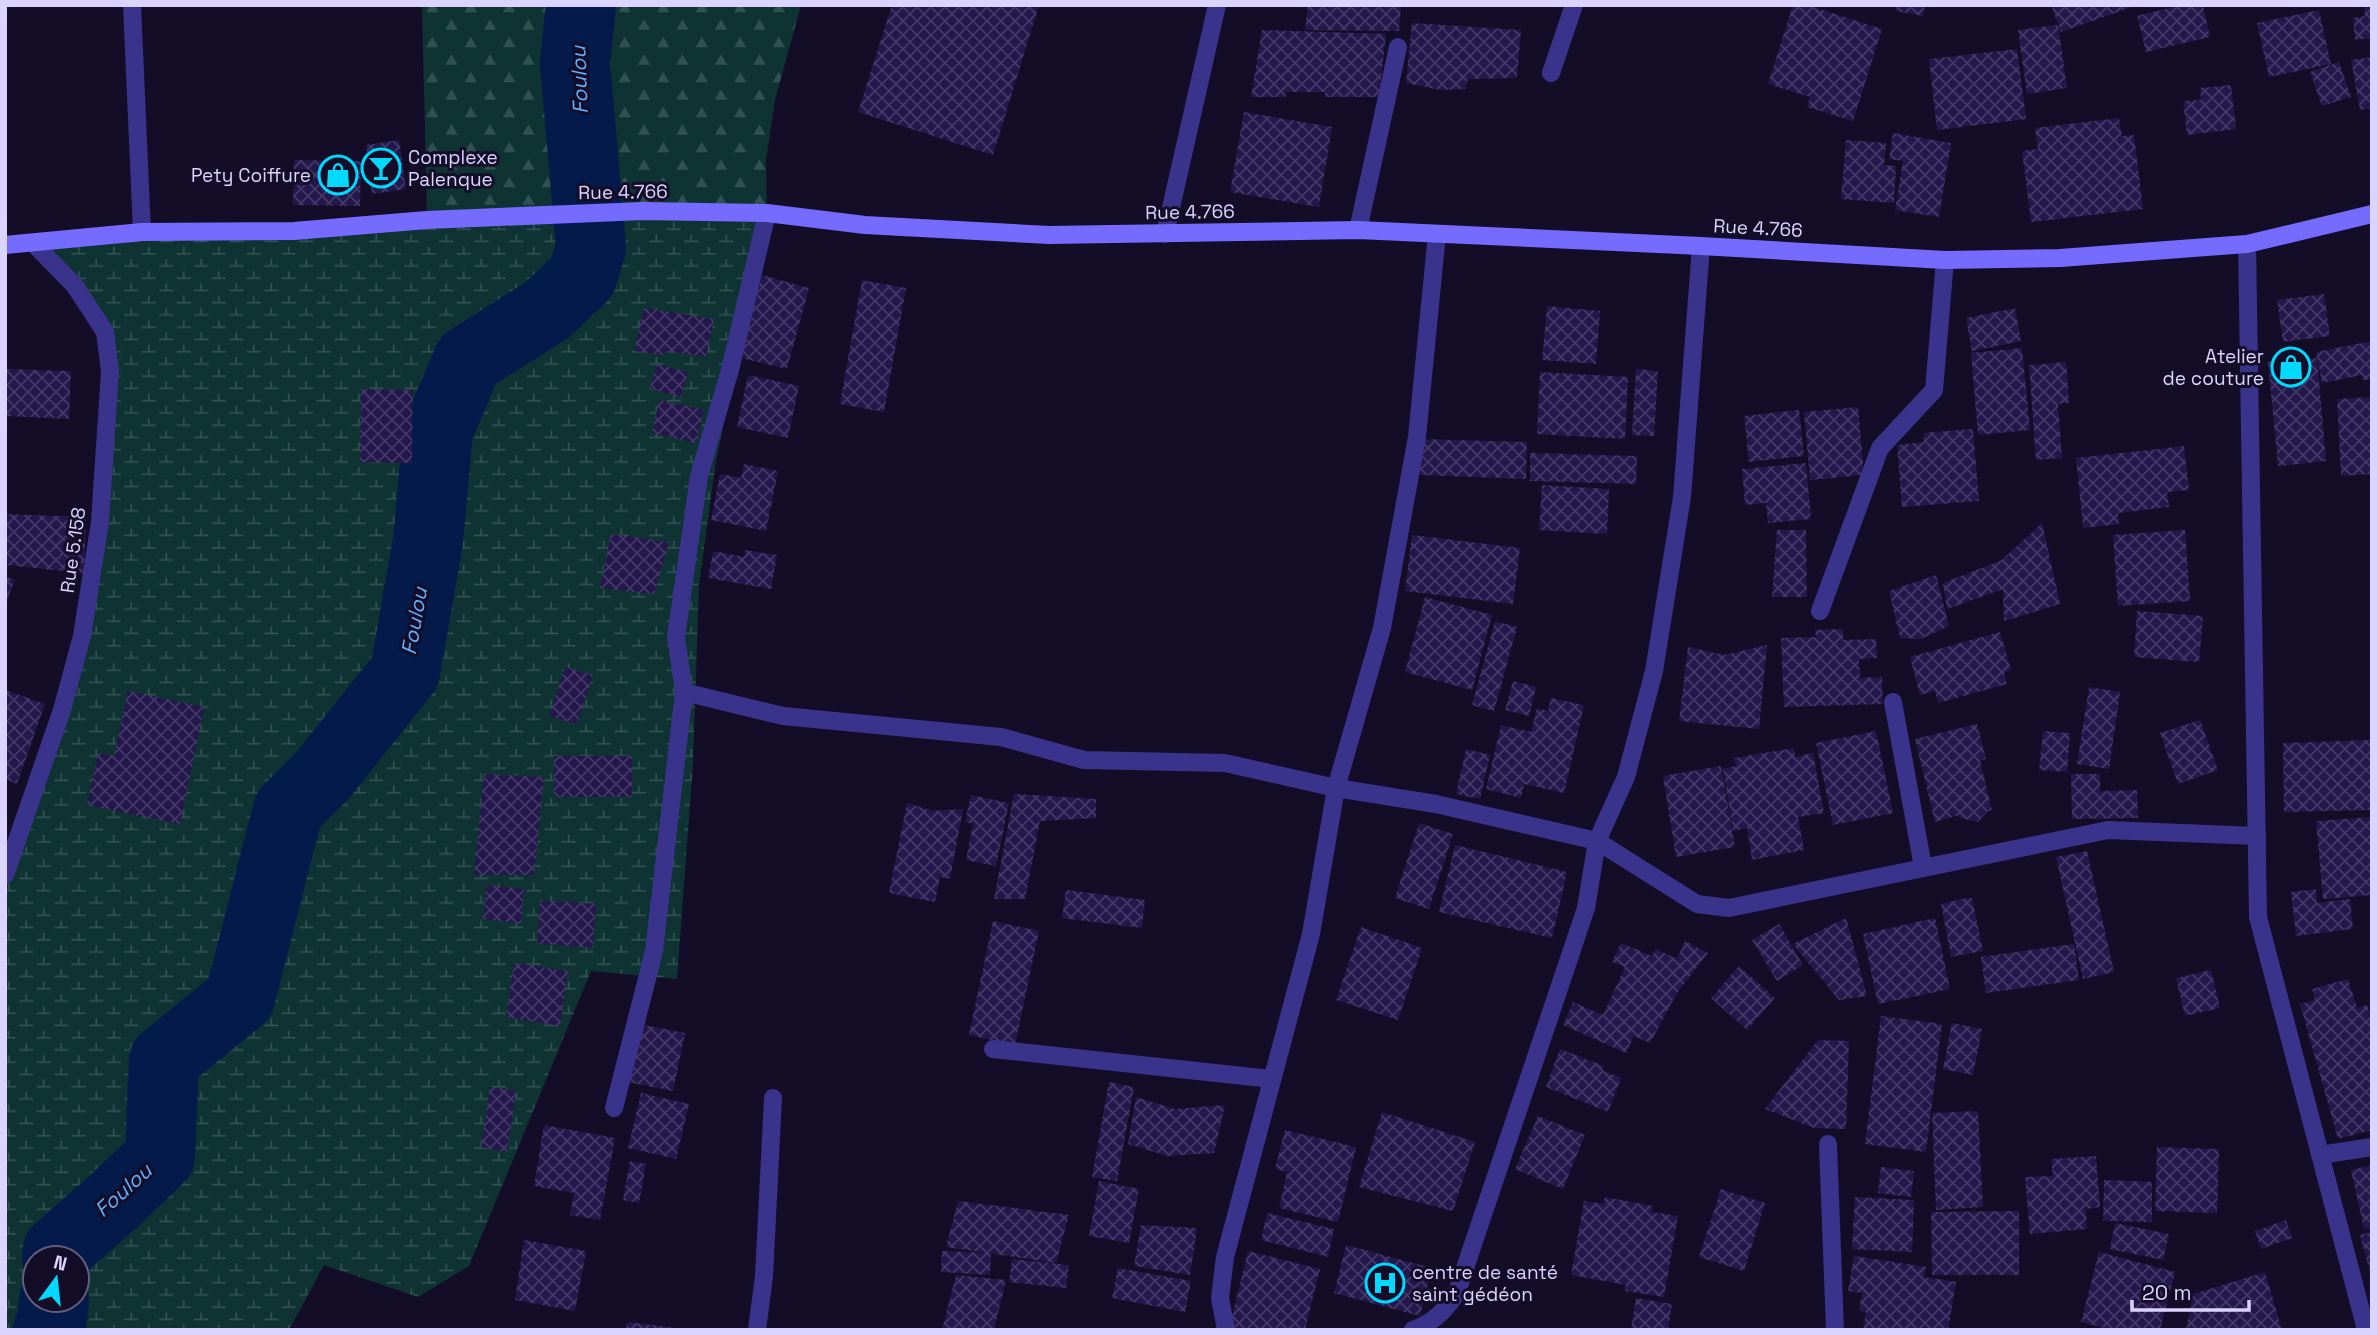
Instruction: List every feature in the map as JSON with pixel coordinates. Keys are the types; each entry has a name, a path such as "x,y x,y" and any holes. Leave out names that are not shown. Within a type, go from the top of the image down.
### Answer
{"street":[{"path":"132,5 142,232"},
{"path":"1164,234 1217,5"},
{"path":"1551,73 1574,5"},
{"path":"1358,229 1398,47"},
{"name":"Rue 4.766","path":"5,245 142,232 294,231 427,220 643,211 767,213 865,225 1049,235 1358,229 1945,260 2060,258 2247,244 2372,214"},
{"path":"614,1108 654,951 684,692 676,637 699,476 730,370 767,213"},
{"path":"1226,1330 1220,1298 1225,1256 1311,934 1336,788 1382,628 1418,437 1437,234"},
{"name":"Rue 5.158","path":"5,875 62,710 82,636 100,522 110,371 105,332 75,286 34,244"},
{"path":"2247,244 2258,917 2366,1330"},
{"path":"1413,1330 1447,1308 1458,1292 1586,908 1597,841 1626,777 1654,671 1682,497 1701,246"},
{"path":"1820,611 1880,448 1934,390 1945,260"},
{"path":"684,692 783,716 1001,737 1084,760 1225,763 1336,788 1436,804 1597,841 1697,904 1729,908 2108,830 2257,836"},
{"path":"1893,702 1923,867"},
{"path":"993,1049 1272,1079"},
{"path":"757,1330 764,1276 773,1098"},
{"path":"1828,1143 1835,1330"},
{"path":"2320,1155 2372,1147"}],"green space":[{"path":"422,5 801,5 775,100 766,161 767,213 427,220"},
{"path":"767,213 716,461 699,585 693,764 677,979 591,971 469,1266 418,1297 324,1265 289,1330 5,1330 5,875 62,710 100,522 105,332 34,244"}],"water":[{"path":"575,63 594,103 603,136 600,151 578,195 554,149 550,131 551,109 557,87"}],"building":[{"path":"892,5 1039,5 993,155 858,112"},
{"path":"1308,5 1401,5 1399,31 1305,30"},
{"path":"1793,5 1807,5 1882,29 1853,121 1807,107 1810,97 1768,84"},
{"path":"1897,5 1925,5 1923,16 1896,11"},
{"path":"2051,5 2135,5 2135,6 2061,32"},
{"path":"2182,5 2203,5 2210,37 2146,52 2137,16"},
{"path":"2364,5 2372,5 2372,38 2355,40 2353,18 2365,16"},
{"path":"2319,10 2331,64 2269,77 2257,23"},
{"path":"1412,23 1521,30 1517,78 1468,79 1465,89 1440,90 1406,83"},
{"path":"2058,25 2067,88 2027,94 2018,30"},
{"path":"1262,30 1386,34 1379,97 1325,97 1325,92 1285,92 1286,97 1251,97"},
{"path":"2017,49 2026,119 1937,130 1929,59"},
{"path":"2372,57 2372,108 2360,110 2351,60"},
{"path":"2339,62 2351,97 2322,106 2310,72"},
{"path":"2231,85 2236,129 2187,135 2183,101 2201,100 2200,88"},
{"path":"1244,112 1332,127 1319,207 1230,192"},
{"path":"2119,118 2122,136 2134,135 2143,209 2031,222 2022,151 2038,149 2035,128"},
{"path":"1893,133 1951,143 1939,217 1895,210 1903,161 1889,159"},
{"path":"399,140 406,189 372,194 366,145"},
{"path":"1846,140 1886,143 1884,165 1896,166 1894,203 1841,199"},
{"path":"294,160 361,161 360,206 293,205"},
{"path":"762,275 809,288 787,369 741,358"},
{"path":"862,280 906,288 884,412 840,404"},
{"path":"2324,294 2330,336 2283,342 2277,300"},
{"path":"1547,306 1600,311 1596,364 1542,360"},
{"path":"644,308 714,319 706,357 665,351 664,355 634,351"},
{"path":"2015,308 2021,341 1972,351 1966,318"},
{"path":"2372,341 2372,379 2363,380 2362,375 2322,383 2316,352"},
{"path":"2022,348 2030,430 1978,435 1971,353"},
{"path":"2317,358 2326,461 2278,466 2268,362"},
{"path":"2066,362 2069,403 2058,404 2062,458 2036,460 2029,365"},
{"path":"657,364 688,372 681,398 650,388"},
{"path":"5,369 71,371 69,419 5,416"},
{"path":"1636,369 1658,371 1654,436 1632,435"},
{"path":"1540,372 1628,377 1625,439 1537,434"},
{"path":"748,375 799,386 788,438 737,427"},
{"path":"361,389 413,390 412,463 360,462"},
{"path":"2372,397 2372,474 2341,476 2337,399"},
{"path":"659,400 704,410 696,443 652,433"},
{"path":"1858,407 1864,475 1810,480 1804,412"},
{"path":"1799,410 1804,456 1749,462 1744,416"},
{"path":"1973,429 1979,501 1902,507 1897,445 1924,442 1923,433"},
{"path":"1420,439 1527,442 1526,479 1420,475"},
{"path":"2184,446 2189,490 2167,492 2169,507 2118,513 2119,524 2083,528 2076,458"},
{"path":"1530,453 1637,456 1636,484 1530,481"},
{"path":"1806,463 1811,519 1768,523 1766,503 1745,505 1742,469"},
{"path":"744,464 778,471 766,531 711,520 720,474 741,478"},
{"path":"1542,485 1609,489 1607,534 1539,530"},
{"path":"5,514 86,517 84,573 5,565"},
{"path":"2042,523 2060,604 2004,621 2003,589 1947,609 1943,583 2002,560"},
{"path":"1777,530 1806,530 1807,597 1772,597"},
{"path":"2185,530 2190,601 2118,606 2113,535"},
{"path":"611,534 669,542 654,594 600,588"},
{"path":"1412,535 1520,548 1513,604 1405,591"},
{"path":"745,550 777,555 771,589 708,578 713,551 744,557"},
{"path":"1936,575 1949,626 1921,639 1900,638 1889,591"},
{"path":"5,576 15,580 5,605"},
{"path":"1425,597 1492,615 1472,690 1405,672"},
{"path":"2137,611 2203,616 2199,662 2134,657"},
{"path":"1495,621 1517,627 1494,711 1472,705"},
{"path":"1843,629 1843,640 1876,639 1877,658 1859,659 1860,678 1882,677 1883,704 1784,707 1781,638 1816,637 1815,630"},
{"path":"2000,632 2011,670 2004,673 2007,684 1938,703 1935,691 1920,695 1910,657"},
{"path":"1767,645 1759,729 1679,721 1688,647 1724,655"},
{"path":"565,667 593,675 577,724 549,716"},
{"path":"1513,681 1536,687 1529,716 1505,710"},
{"path":"2089,687 2120,692 2109,769 2077,764"},
{"path":"5,690 45,704 17,784 5,779"},
{"path":"128,691 204,707 180,824 87,805 98,753 114,756"},
{"path":"1551,698 1584,705 1564,793 1524,784 1521,798 1486,789 1501,725 1531,732 1537,708 1548,711"},
{"path":"2200,720 2218,770 2178,784 2160,733"},
{"path":"1977,724 1986,759 1980,761 1992,810 1978,822 1960,818 1959,815 1935,822 1915,739"},
{"path":"1876,731 1893,813 1833,825 1816,743"},
{"path":"2043,731 2070,733 2067,772 2039,770"},
{"path":"2372,740 2372,810 2284,812 2283,743"},
{"path":"1794,748 1795,757 1813,753 1824,813 1798,817 1804,850 1752,860 1747,828 1733,831 1723,769 1736,766 1734,758"},
{"path":"1466,749 1490,755 1480,799 1456,794"},
{"path":"554,756 632,756 632,797 554,797"},
{"path":"1721,766 1735,847 1676,857 1663,776"},
{"path":"484,774 544,777 534,875 474,875"},
{"path":"2071,774 2100,774 2100,791 2137,790 2138,818 2072,819"},
{"path":"1014,794 1096,799 1096,818 1040,821 1025,899 994,899"},
{"path":"971,795 1009,803 996,866 966,860 973,824 965,822"},
{"path":"907,803 933,811 963,809 950,879 940,877 935,902 889,893"},
{"path":"2372,817 2372,895 2323,899 2316,821"},
{"path":"1419,823 1453,834 1429,909 1395,898"},
{"path":"1455,845 1567,872 1552,938 1439,912"},
{"path":"2087,851 2114,972 2083,979 2056,857"},
{"path":"487,885 524,889 521,924 483,919"},
{"path":"2316,889 2317,903 2350,899 2353,929 2296,936 2291,892"},
{"path":"1066,890 1145,900 1142,928 1062,918"},
{"path":"1972,898 1983,951 1951,957 1941,904"},
{"path":"540,900 596,904 593,948 537,943"},
{"path":"1846,918 1867,996 1839,1000 1793,944"},
{"path":"1935,918 1950,989 1878,1004 1863,934"},
{"path":"993,921 1039,931 1015,1045 969,1035"},
{"path":"1779,924 1803,965 1777,981 1752,940"},
{"path":"1361,927 1422,948 1398,1020 1336,1000"},
{"path":"1685,941 1708,953 1677,993 1650,1043 1634,1036 1626,1053 1563,1025 1573,1002 1603,1015 1625,967 1612,962 1621,943 1652,956 1656,949 1677,959"},
{"path":"2074,944 2079,980 1986,993 1981,957"},
{"path":"514,963 568,971 560,1026 506,1017"},
{"path":"1739,966 1775,998 1747,1030 1711,998"},
{"path":"2211,970 2220,1008 2185,1016 2176,978"},
{"path":"2348,979 2357,1008 2367,1005 2372,1022 2372,1130 2338,1139 2300,1004 2315,1000 2312,989"},
{"path":"1881,1016 1942,1024 1926,1152 1865,1144"},
{"path":"1952,1023 1982,1029 1973,1075 1943,1069"},
{"path":"639,1024 685,1033 673,1091 627,1082"},
{"path":"1818,1040 1849,1041 1846,1129 1814,1128 1765,1109"},
{"path":"1560,1049 1604,1066 1602,1070 1621,1078 1608,1112 1546,1087"},
{"path":"1109,1082 1134,1087 1117,1181 1092,1177"},
{"path":"490,1087 516,1091 507,1152 481,1147"},
{"path":"641,1093 689,1104 676,1159 628,1148"},
{"path":"1136,1097 1175,1109 1225,1105 1214,1153 1167,1156 1128,1144"},
{"path":"1978,1111 1983,1207 1936,1210 1932,1113"},
{"path":"1382,1112 1475,1142 1453,1211 1359,1187"},
{"path":"1538,1116 1585,1135 1563,1189 1515,1169"},
{"path":"544,1125 615,1138 600,1220 570,1215 574,1193 534,1186"},
{"path":"1285,1130 1356,1147 1338,1222 1279,1208 1287,1172 1275,1169"},
{"path":"2157,1147 2219,1149 2217,1213 2155,1211"},
{"path":"2096,1156 2100,1207 2086,1209 2087,1229 2030,1234 2025,1177 2053,1176 2051,1159"},
{"path":"630,1161 646,1164 639,1203 623,1200"},
{"path":"2372,1165 2372,1228 2364,1229 2351,1170"},
{"path":"1881,1167 1914,1171 1911,1197 1878,1193"},
{"path":"2104,1180 2152,1182 2152,1222 2103,1221"},
{"path":"1099,1181 1139,1189 1129,1243 1089,1236"},
{"path":"1721,1189 1765,1203 1744,1271 1699,1257"},
{"path":"1605,1197 1653,1206 1652,1212 1678,1216 1664,1297 1625,1291 1626,1285 1571,1275 1584,1201 1603,1204"},
{"path":"1855,1197 1914,1200 1912,1252 1852,1249"},
{"path":"958,1201 1069,1215 1056,1263 946,1247"},
{"path":"2019,1211 2019,1275 1932,1275 1931,1212"},
{"path":"1267,1213 1334,1229 1328,1257 1261,1240"},
{"path":"2286,1220 2292,1238 2261,1249 2255,1231"},
{"path":"2115,1223 2169,1234 2163,1260 2110,1249"},
{"path":"1141,1225 1197,1228 1190,1275 1134,1266"},
{"path":"2372,1232 2372,1276 2371,1276 2360,1235"},
{"path":"524,1240 586,1251 575,1311 515,1300"},
{"path":"1346,1245 1432,1268 1420,1316 1334,1293"},
{"path":"942,1251 991,1253 990,1275 941,1272"},
{"path":"1248,1251 1320,1269 1305,1330 1229,1329"},
{"path":"2099,1252 2175,1272 2160,1330 2112,1330 2081,1322"},
{"path":"1854,1256 1926,1267 1924,1277 1956,1282 1948,1330 1863,1330 1866,1312 1859,1311 1862,1293 1848,1291"},
{"path":"1012,1259 1069,1265 1066,1288 1009,1282"},
{"path":"1118,1268 1191,1281 1185,1312 1112,1298"},
{"path":"2265,1272 2282,1330 2186,1330 2193,1294"},
{"path":"956,1275 1006,1280 994,1330 942,1330"},
{"path":"1636,1298 1672,1304 1668,1330 1631,1329"},
{"path":"627,1322 676,1328 676,1330 626,1330"}],"waterway":[{"name":"Foulou","path":"65,1244 160,1157 164,1060 240,998 288,810 323,775 405,672 428,541 438,431 468,360 547,310 582,277 591,248 575,63 581,5"},
{"name":"Foulou","path":"48,1330 52,1314"},
{"name":"Foulou","path":"51,1326 53,1330"}],"place":[{"name":"Complexe Palenque","path":"381,168"},
{"name":"Pety Coiffure","path":"338,175"},
{"name":"Atelier de couture","path":"2291,367"},
{"name":"centre de santé saint gédéon","path":"1385,1283"}]}
